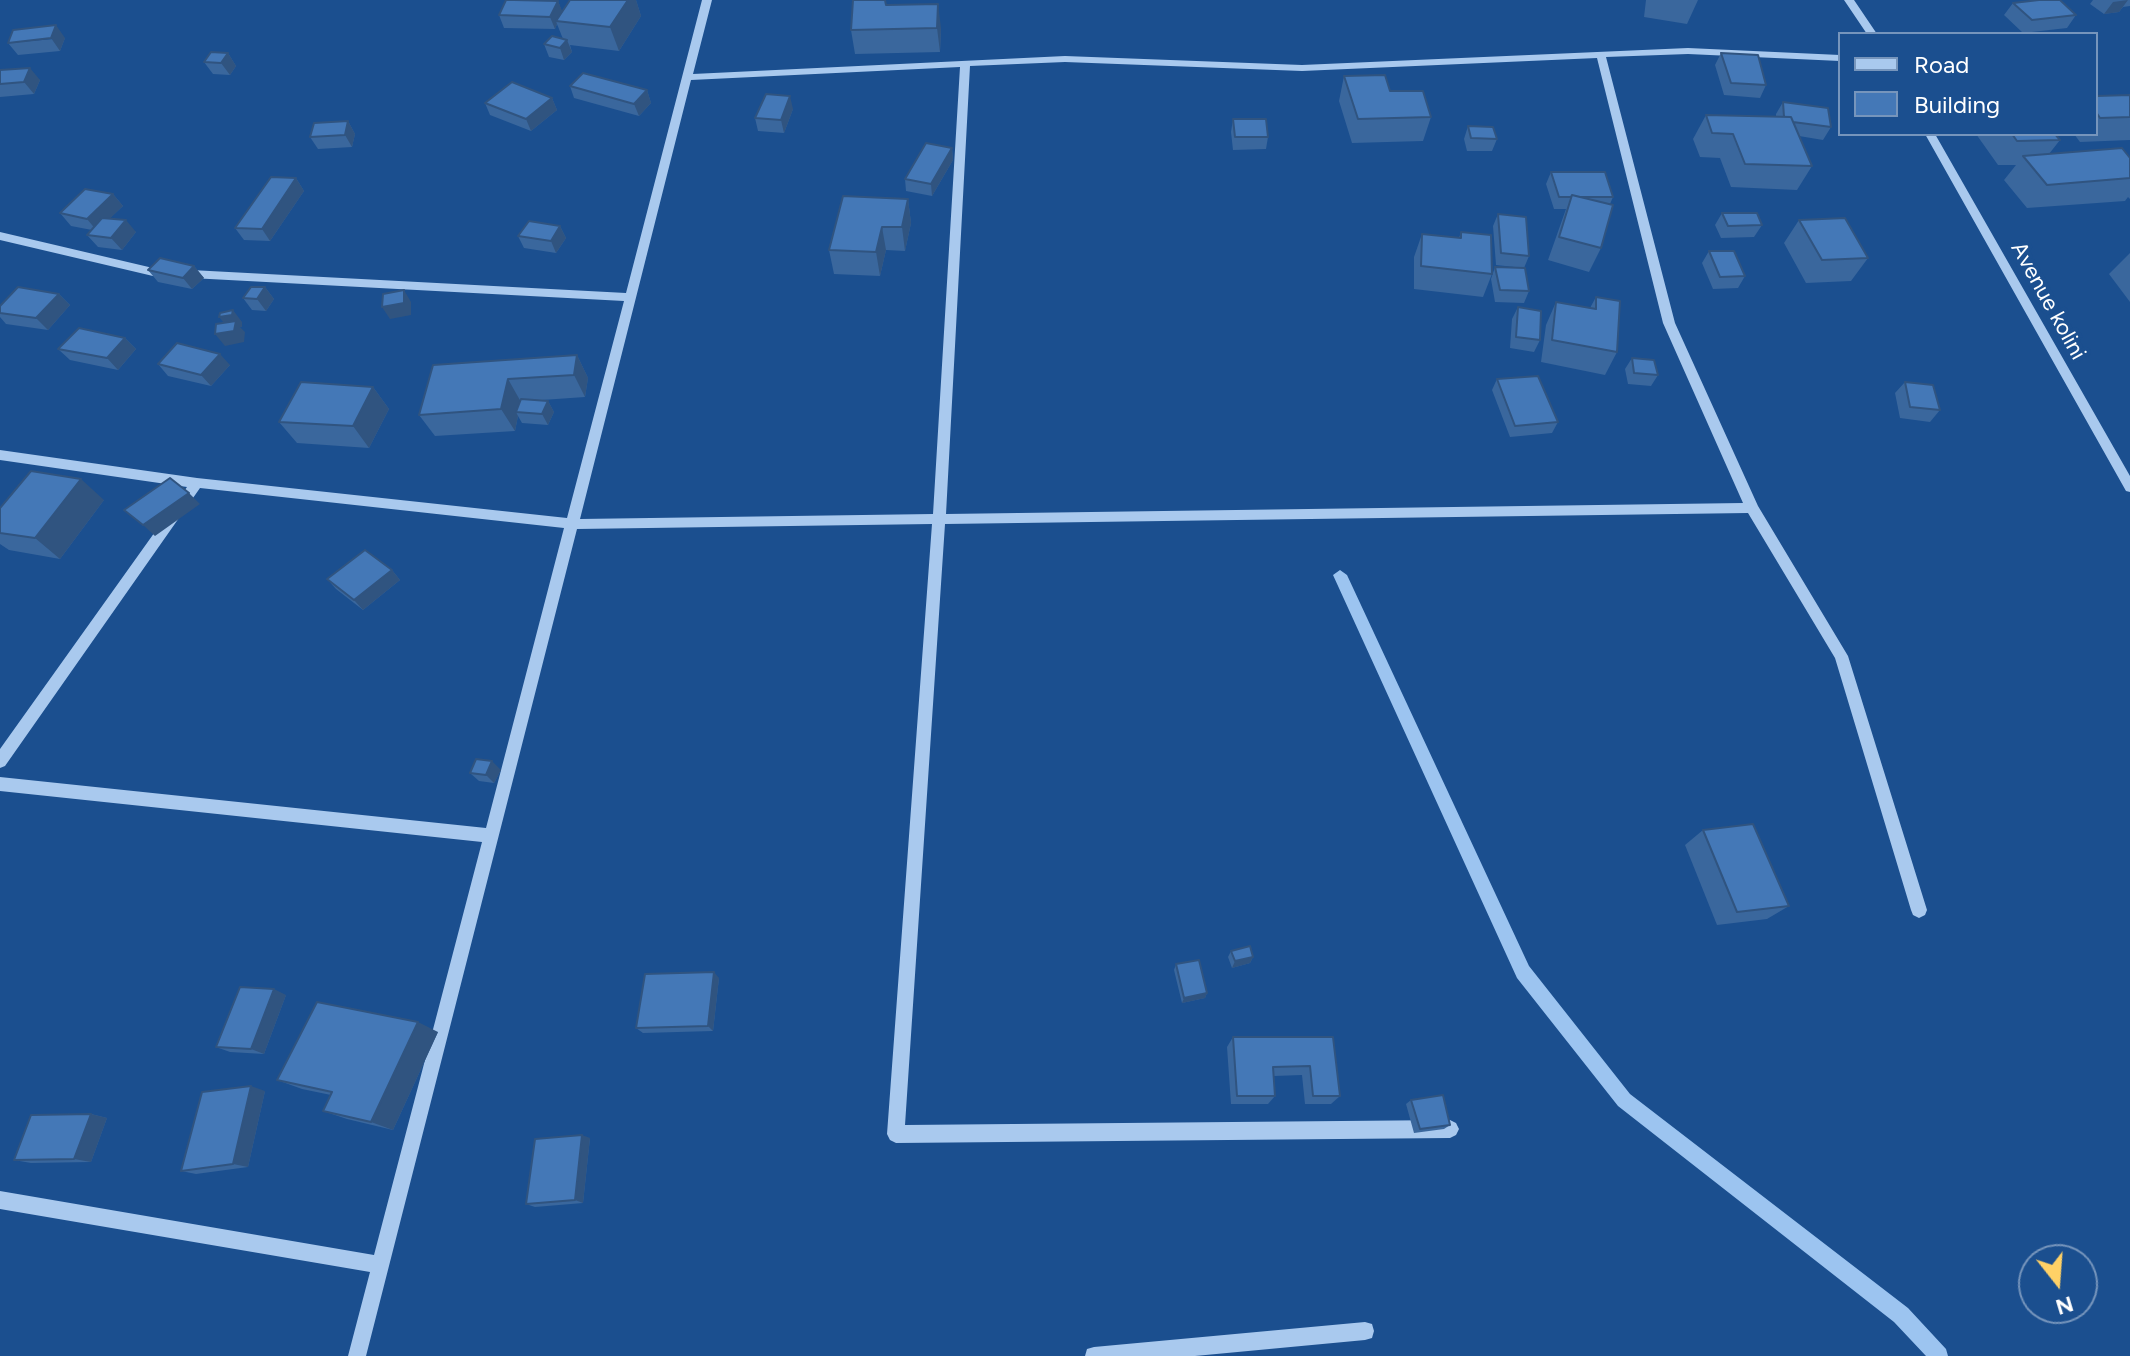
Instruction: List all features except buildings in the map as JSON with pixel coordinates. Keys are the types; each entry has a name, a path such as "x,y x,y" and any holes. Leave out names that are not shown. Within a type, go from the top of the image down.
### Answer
{"street":[{"path":"357,1356 707,0"},
{"path":"1849,0 1871,32"},
{"path":"686,77 1065,59 1302,68 1688,51 1838,58"},
{"path":"1601,55 1669,323 1752,508 1841,656 1919,910"},
{"path":"965,64 939,520 896,1134 1450,1129"},
{"name":"Avenue kolini","path":"1931,136 2130,487"},
{"path":"0,236 153,272 630,297"},
{"path":"0,455 197,483 571,524 1752,508"},
{"path":"0,761 197,483"},
{"path":"0,784 492,836"},
{"path":"0,1200 382,1265"},
{"path":"1094,1356 1365,1331"}],"waterway":[{"path":"1340,575 1523,972 1624,1100 1901,1315 1939,1356"}]}
